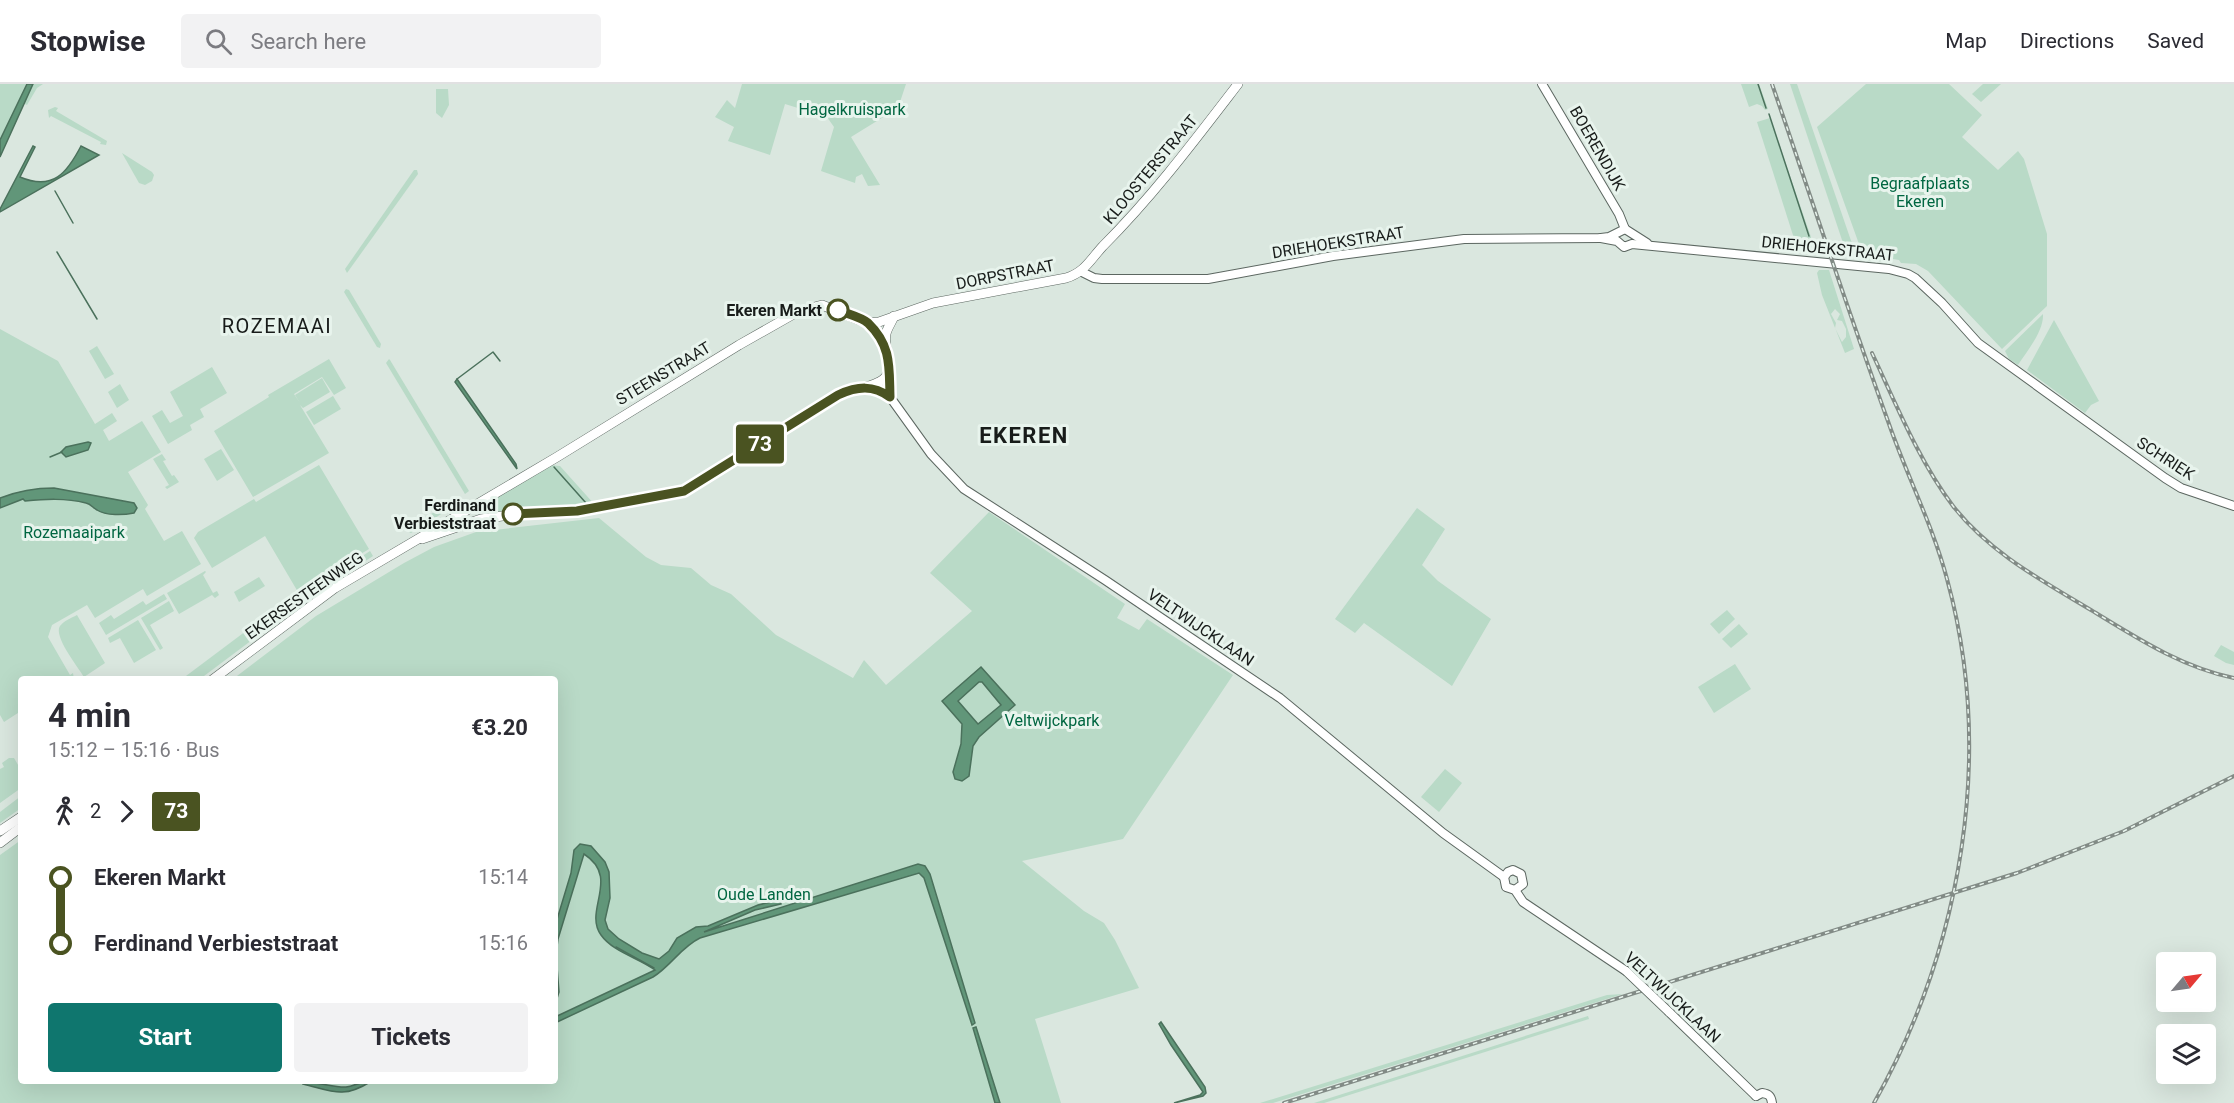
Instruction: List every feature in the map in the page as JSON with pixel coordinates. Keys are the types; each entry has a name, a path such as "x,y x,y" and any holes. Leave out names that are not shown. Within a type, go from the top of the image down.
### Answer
{"main road":[{"name":"KLOOSTERSTRAAT","path":"1082,272 1090,260 1148,199 1238,84"},
{"name":"DORPSTRAAT","path":"867,323 879,322 933,303 1066,278 1082,272"},
{"name":"STEENSTRAAT","path":"523,476 739,345 799,312 822,305 867,323"},
{"path":"868,387 884,380 889,369 886,334 894,316"},
{"path":"867,323 886,347"},
{"name":"EKERSESTEENWEG","path":"416,540 429,538 481,519 530,512 577,511 684,491 838,395 859,387 868,387"},
{"name":"EKERSESTEENWEG","path":"217,676 319,599 523,476"},
{"path":"0,831 18,819"},
{"path":"0,843 18,829"}],"street":[{"name":"BOERENDIJK","path":"1542,84 1618,214 1620,234"},
{"name":"DRIEHOEKSTRAAT","path":"1082,272 1102,279 1208,279 1333,256 1459,239 1600,238 1630,231 1633,240"},
{"name":"DRIEHOEKSTRAAT","path":"1620,234 1624,247 1633,240 1653,246 1889,269 1908,274 1927,288 1978,343 2118,444"},
{"path":"889,369 890,397"},
{"name":"VELTWIJCKLAAN","path":"868,387 890,397 931,454 964,489 1105,580 1280,698 1443,833 1504,877 1506,887 1518,889"},
{"name":"SCHRIEK","path":"2118,444 2181,488 2234,506"},
{"name":"VELTWIJCKLAAN","path":"1504,877 1510,871 1520,872 1524,881 1518,889"},
{"name":"VELTWIJCKLAAN","path":"1518,889 1523,902 1626,971 1758,1097 1768,1094 1772,1101"}],"green space":[{"path":"0,84 43,84 37,88 27,105 23,103 0,150"},
{"name":"Hagelkruispark","path":"742,84 906,84 898,108 851,137 880,185 868,186 862,174 856,177 855,183 821,171 834,127 827,117 785,104 770,155 728,141 734,127 715,117 727,100 735,108"},
{"path":"1741,84 1759,84 1768,109 1765,110 1757,104 1749,107"},
{"path":"1790,84 1797,84 1857,258 1848,258"},
{"name":"Begraafplaats Ekeren","path":"1866,84 1949,84 1982,115 1962,137 1998,170 2018,151 2024,159 2047,234 2047,306 2002,349 1928,271 1916,264 1901,263 1899,260 1864,258 1817,127"},
{"path":"1983,84 2001,84 1981,102 1972,94"},
{"path":"436,89 448,89 449,105 442,118 436,113"},
{"path":"58,108 56,111 107,141 106,145 100,144 101,142 51,116 49,118 48,110"},
{"path":"1770,118 1811,237 1813,254 1798,251 1757,122"},
{"path":"122,153 152,172 154,175 152,181 145,185 139,183"},
{"path":"414,170 417,170 418,174 347,273 345,269"},
{"path":"1819,270 1829,270 1854,349 1845,353 1835,329 1842,342 1846,337 1846,329 1842,321 1837,320 1840,314 1835,309 1831,314 1836,323 1835,328 1822,295 1817,273"},
{"path":"346,289 349,290 381,344 380,348 377,347 344,292"},
{"path":"2043,314 2038,334 2018,365 2009,359 2005,351"},
{"path":"2054,320 2099,401 2091,405 2085,413 2027,370"},
{"name":"Rozemaaipark","path":"0,329 58,361 95,424 112,413 117,421 103,430 109,441 142,421 161,452 128,472 148,505 145,509 164,541 182,531 201,564 147,596 143,589 95,618 87,605 52,625 48,637 70,675 73,673 74,676 18,676 18,713 4,722 0,715"},
{"path":"97,346 114,374 105,379 89,351"},
{"path":"329,359 346,388 334,395 322,377 294,394 300,403 295,395 322,378 330,392 303,408 300,405 329,453 253,497 214,431 269,397 268,395"},
{"path":"389,359 469,491 465,494 386,363"},
{"path":"212,367 227,393 200,409 204,417 190,425 192,430 168,444 152,416 162,410 170,423 183,416 170,392"},
{"path":"120,384 129,400 117,408 108,392"},
{"path":"333,396 341,409 314,425 306,412"},
{"path":"221,449 234,470 217,481 204,459"},
{"path":"162,454 166,460 163,461 172,476 174,475 179,482 167,489 165,487 169,485 153,459"},
{"path":"319,465 369,549 298,592 265,536 212,568 194,538 198,532 254,499 256,502"},
{"path":"550,465 560,466 595,505 486,516 485,513 488,513 489,507 486,507 486,504 489,501"},
{"path":"444,506 454,506 411,533 405,530"},
{"path":"1417,508 1445,529 1422,565 1438,581 1491,619 1452,686 1364,623 1355,633 1335,619"},
{"name":"Oude Landen","path":"989,512 1125,604 1117,618 1139,630 1147,619 1233,675 1123,839 1022,861 1084,911 1104,923 1139,988 1035,1019 1061,1103 0,1103 0,855 18,842 18,1084 558,1084 558,676 237,676 316,616 404,563 434,547 476,532 599,518 646,557 661,565 691,568 711,585 731,594 776,635 853,678 864,660 886,685 972,611 930,573"},
{"path":"370,551 373,556 290,611 287,606"},
{"path":"205,571 203,575 213,593 217,591 219,595 215,598 212,595 179,614 167,593"},
{"path":"259,577 265,586 239,602 234,592"},
{"path":"164,594 167,599 106,635 99,623 111,615 114,619 143,601 146,605"},
{"path":"169,601 174,611 150,625 163,648 160,650 141,618"},
{"path":"1727,610 1735,619 1719,634 1710,624"},
{"path":"77,615 105,663 83,676 60,637 60,626"},
{"path":"138,620 156,650 134,663 120,638 110,643 108,638"},
{"path":"1739,624 1748,634 1731,648 1722,639"},
{"path":"246,631 252,640 204,676 186,676"},
{"path":"2221,645 2234,652 2234,665 2214,656"},
{"path":"1735,664 1751,689 1714,713 1698,687"},
{"path":"9,758 14,758 18,765 18,790 0,803 0,769 4,767 2,763"},
{"path":"1445,769 1462,783 1439,812 1421,797"},
{"path":"18,798 18,810 0,823 0,812"},
{"path":"1623,994 1273,1103 1260,1103 1607,995"},
{"path":"1588,1016 1589,1019 1324,1103 1314,1103"}],"shaded area":[{"path":"27,84 33,84 0,157 0,140"},
{"path":"33,146 35,147 20,177 32,181 41,182 58,177 70,164 81,146 99,155 0,212 0,209"},
{"path":"457,379 516,464 517,469 455,382"},
{"path":"91,443 88,450 66,457 61,452 66,447"},
{"path":"54,488 134,503 137,508 134,513 120,515 101,512 78,501 56,499 25,501 23,499 0,508 0,498 13,493"},
{"path":"981,667 1015,705 979,737 973,746 969,776 962,781 955,779 953,772 961,744 962,724 942,701","holes":["979,682 982,682 1001,705 978,724 958,701"]},
{"path":"580,844 591,846 605,862 609,872 610,898 605,920 608,929 619,939 642,953 659,959 669,951 677,938 696,927 708,926 758,905 780,900 781,904 755,910 704,932 918,864 925,866 930,874 975,1023 972,1025 924,878 919,873 700,938 687,946 653,977 558,1022 558,1016 655,970 612,946 601,935 596,915 601,884 600,873 595,863 584,854 558,939 558,916 571,873 574,850"},
{"path":"1161,1022 1205,1087 1206,1093 1203,1096 1174,1103 1203,1092 1171,1045 1159,1024"},
{"path":"976,1027 1000,1103 995,1103 973,1028"},
{"path":"303,1084 342,1087 366,1084 345,1092 330,1091"}],"waterway":[{"path":"1758,84 1766,108"},
{"path":"1769,114 1809,236"},
{"path":"55,191 73,223"},
{"path":"57,252 97,319"},
{"path":"457,379 493,352 500,361"},
{"path":"50,457 62,452"},
{"path":"554,467 586,503"},
{"path":"616,947 654,968"}],"railway":[{"path":"1772,84 1874,382 1941,559 1961,645 1968,713 1968,781 1962,848 1948,915 1929,980 1904,1043 1874,1103"},
{"path":"1872,353 1929,470 1953,506 1983,537 2035,576 2142,641 2196,667 2234,678"},
{"path":"1284,1103 2017,873 2124,831 2234,776"}],"bus line":[{"name":"73","path":"513,514 577,511 684,491 846,391 868,387 890,397 886,347 867,323 838,310"}],"place":[{"name":"Ekeren Markt","path":"838,310"},
{"name":"Ferdinand Verbieststraat","path":"513,514"}],"district":[{"name":"ROZEMAAI","path":"277,326"},
{"name":"EKEREN","path":"1024,435"}],"park label":[{"name":"Veltwijckpark","path":"1052,720"}]}
